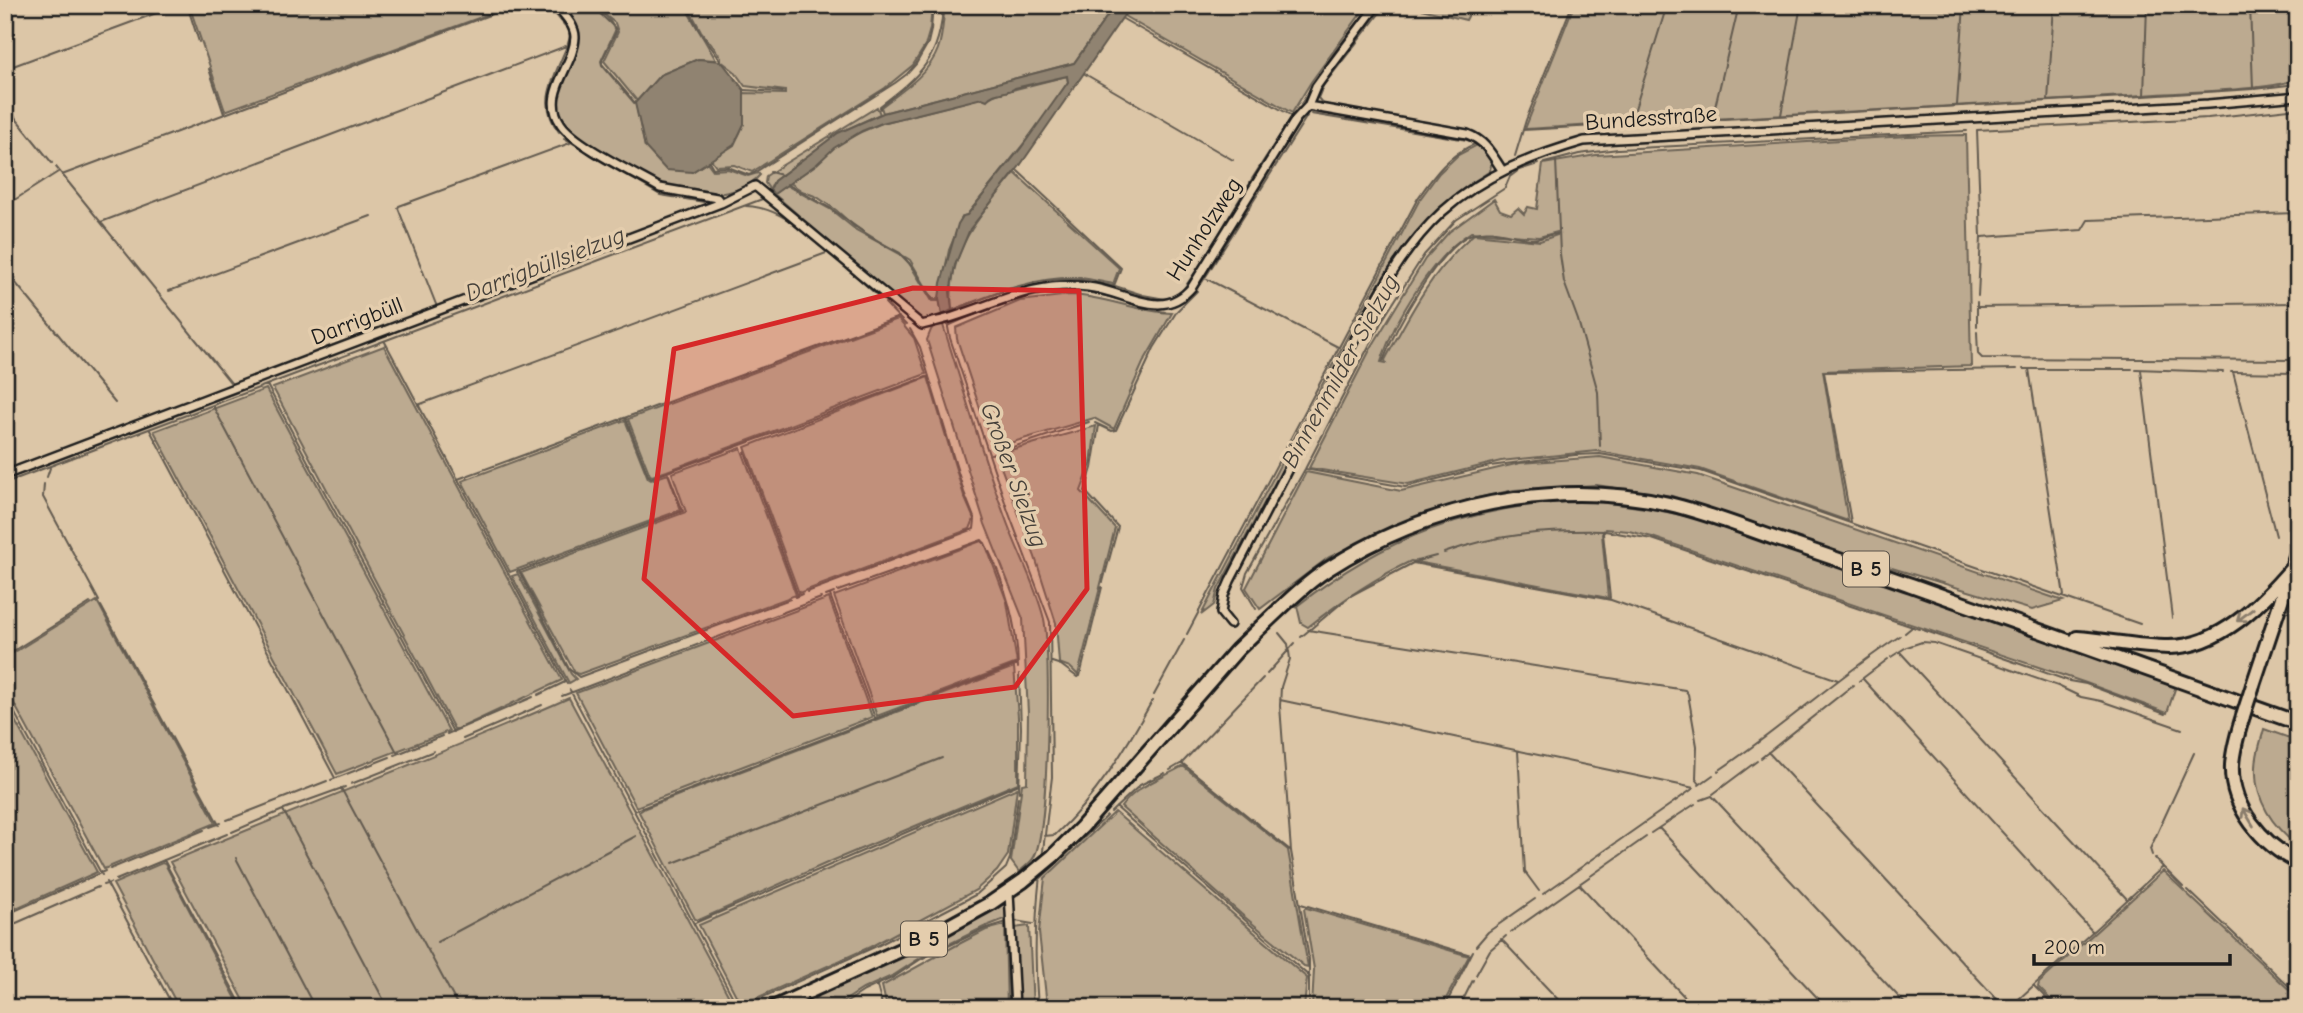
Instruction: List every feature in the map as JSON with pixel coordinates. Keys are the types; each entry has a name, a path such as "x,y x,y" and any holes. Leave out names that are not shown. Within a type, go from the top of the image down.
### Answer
{"main road":[{"name":"B 5","path":"773,1008 931,936 1009,892 1053,856 1082,827 1243,644 1326,571 1356,552 1414,525 1492,503 1525,498 1588,495 1668,504 1731,522 2063,637 2298,723"},
{"path":"2298,550 2243,716 2235,743 2232,769 2241,804 2257,831 2270,844 2298,862"},
{"path":"2293,568 2298,586"},
{"path":"2063,637 2169,647 2200,641 2229,627 2253,609 2293,568"}],"street":[{"path":"556,5 572,25 575,37 554,97 554,112 561,125 575,138 660,188 717,198 721,203"},
{"name":"Hunholzweg","path":"721,203 755,186 922,325 953,317 1015,294 1057,287 1090,287 1165,305 1180,299 1192,287 1297,119 1308,106 1316,87 1377,5"},
{"name":"Bundesstraße","path":"1230,624 1221,613 1230,581 1393,272 1418,237 1443,212 1466,193 1502,170 1533,156 1584,141 2207,104 2298,96"},
{"path":"1308,106 1467,134 1478,138 1487,146 1502,170"},
{"name":"Darrigbüll","path":"5,475 721,203"},
{"path":"1009,892 1016,1008"}],"highlighted area":[{"path":"913,288 1079,291 1087,589 1015,687 793,716 644,579 674,349"}],"shaded area":[{"path":"189,5 514,5 225,111"},
{"path":"562,5 593,9 606,16 611,23 615,31 601,61 602,65 636,105 645,147 692,172 707,162 713,170 728,169 748,176 758,173 760,175 751,183 729,192 692,193 668,187 647,177 573,132 561,117 558,93 579,33"},
{"path":"593,5 684,5 716,60 698,59 660,75 637,101 604,61 618,32 615,23"},
{"path":"687,5 932,5 925,46 913,65 885,88 752,172 734,165 716,166 711,159 730,146 740,133 744,93 785,94 785,91 745,86 734,71 721,61"},
{"path":"945,5 1115,5 1074,63 883,113 881,107 914,81 934,58 941,39"},
{"path":"1115,5 1131,5 1019,167 970,229 955,265 950,292 952,310 942,315 939,299 958,224 1021,148 1068,82 1067,76 1015,88 993,95 987,100 982,98 882,123 862,131 834,148 817,164 774,194 770,190 774,181 838,133 883,113 1074,63"},
{"path":"1131,5 1367,5 1292,113 1124,16"},
{"path":"1405,5 1484,5 1482,9 1473,7 1466,20"},
{"path":"1574,5 2298,5 2298,77 2274,85 2232,90 1525,129"},
{"path":"698,59 721,61 744,90 744,124 734,145 692,172 666,170 645,147 635,103 660,75"},
{"path":"1067,76 1068,82 1044,118 967,215 963,216 949,250 939,299 933,299 910,260 854,226 817,197 789,182 807,171 839,144 882,123"},
{"path":"877,107 880,114 838,133 774,181 770,190 765,183 766,176"},
{"path":"1966,135 1971,366 1823,371 1848,521 1700,469 1597,451 1501,461 1408,484 1309,468 1371,348 1425,259 1449,232 1494,199 1500,210 1511,214 1518,208 1524,214 1528,207 1537,209 1543,164 1596,155 1907,136","holes":["1471,232 1539,237 1557,232 1557,235 1540,241 1474,234 1435,277 1403,326 1385,360 1386,363 1381,362 1395,328 1417,290 1429,272 1457,243"]},
{"path":"1481,143 1490,156 1490,171 1458,192 1434,214 1390,269 1218,589 1214,605 1201,615 1420,199 1439,173 1458,155"},
{"path":"1015,173 1119,268 1113,284 1080,278 1047,280 1015,287 952,310 954,269 960,251 978,220"},
{"path":"786,185 830,209 856,230 900,254 909,263 932,301 940,301 942,315 924,320 916,317 774,194"},
{"path":"1070,295 1172,313 1143,363 1114,429 1094,418 993,448 957,339 956,328 1020,301"},
{"path":"898,319 914,338 926,374 650,475 628,419"},
{"path":"942,322 990,475 1044,619 1048,702 1043,814 1034,857 1019,872 1011,861 1022,784 1027,783 1028,713 1023,619 985,524 927,340 936,323"},
{"path":"384,346 562,680 458,729 454,729 273,388"},
{"path":"928,377 964,496 974,519 970,529 799,593 745,447"},
{"path":"266,389 449,731 337,774 154,431"},
{"path":"625,420 648,478 651,480 668,474 681,510 510,572 462,481"},
{"path":"1096,426 1091,464 1081,491 1115,528 1078,675 1070,667 1059,663 1056,623 1035,557 996,454"},
{"path":"741,448 796,595 579,674 575,673 521,573 686,512 672,473"},
{"path":"1600,457 1698,475 2063,601 2032,610 1815,545 1672,496 1596,485 1514,490 1468,500 1427,514 1329,557 1260,609 1246,588 1306,472 1401,491 1520,463"},
{"path":"1580,501 1649,509 1717,524 2176,686 2167,713 2086,683 1629,531 1605,529 1602,534 1608,598 1411,561 1358,591 1308,627 1301,623 1297,606 1362,561 1396,544 1465,518 1540,504"},
{"path":"981,541 985,543 1007,602 1017,663 877,716 834,596"},
{"path":"518,574 576,679 569,683 512,576"},
{"path":"829,598 872,717 636,807 576,693"},
{"path":"97,601 216,823 104,869 5,687 5,658"},
{"path":"1014,667 1018,717 1018,783 699,920 695,919 639,812"},
{"path":"569,698 734,1006 248,1008 170,862"},
{"path":"13,717 97,872 5,913 5,720"},
{"path":"2264,729 2298,741 2298,846 2273,821 2258,791 2256,762"},
{"path":"1183,766 1288,850 1308,967 1241,914 1121,807 1134,793"},
{"path":"1017,788 1008,855 997,871 976,890 870,947 741,1005 699,925"},
{"path":"1115,812 1307,978 1304,1008 1047,1006 1039,932 1045,878"},
{"path":"165,864 241,1008 179,1008 113,884"},
{"path":"2163,871 2298,998 2298,1008 2059,1008 2038,987 2039,983"},
{"path":"1001,903 1006,907 1007,918 920,958 833,1008 784,1008 957,929"},
{"path":"1306,907 1469,956 1441,1008 1312,1008 1314,969 1304,909"},
{"path":"1005,925 1007,1008 887,1008 882,986 986,930"},
{"path":"1029,926 1033,1008 1019,1008 1014,928"}],"waterway":[{"path":"5,69 178,5"},
{"path":"187,5 199,42"},
{"path":"62,175 516,5"},
{"path":"548,5 566,27"},
{"path":"591,5 616,32 602,64 635,103"},
{"path":"686,5 698,29 721,61"},
{"path":"880,109 880,106 926,64 938,39 943,5"},
{"path":"1301,104 1334,53 1371,5"},
{"path":"1386,5 1323,86 1318,98 1323,104 1406,119"},
{"name":"Binnenmilder Sielzug","path":"1515,156 1526,120 1572,5"},
{"path":"1630,125 1667,5"},
{"path":"1712,120 1739,5"},
{"path":"1781,115 1801,5"},
{"path":"1957,105 1964,5"},
{"path":"2048,101 2054,5"},
{"path":"2147,5 2144,96 2253,89 2250,5"},
{"path":"709,161 713,168 728,167 749,175 754,173 895,83 916,64 928,43 933,6"},
{"path":"1123,19 1292,116"},
{"path":"559,132 549,112 548,103 555,73 568,42 569,31"},
{"path":"101,222 566,46"},
{"path":"209,69 224,114"},
{"path":"1085,74 1233,160"},
{"path":"2255,89 2288,85"},
{"path":"744,90 783,92"},
{"path":"1523,130 2144,96"},
{"path":"5,105 52,163"},
{"path":"1282,131 1298,108"},
{"path":"1978,296 1981,237 1977,130 2208,118 2298,108"},
{"path":"1311,114 1476,143"},
{"path":"1201,284 1307,116"},
{"path":"1414,121 1448,126"},
{"path":"1556,160 1618,149 1967,131"},
{"path":"1250,182 1280,135"},
{"path":"564,138 660,195 704,202"},
{"path":"437,307 399,206 570,143"},
{"path":"1187,634 1418,198 1450,159 1477,143"},
{"path":"1544,163 1556,160 1560,254 1564,282 1578,320 1598,392 1600,446"},
{"path":"1511,176 1519,170 1538,164"},
{"path":"56,167 231,383"},
{"path":"946,314 995,294 1029,284 1064,279 1114,286 1121,268 1018,171"},
{"path":"5,206 58,172"},
{"path":"770,172 782,175"},
{"name":"Binnenmilder Sielzug","path":"1256,609 1243,587 1247,573 1383,319 1424,255 1456,220 1505,188 1511,174"},
{"path":"787,184 900,253 915,270 932,299"},
{"path":"1115,286 1165,299 1176,296 1199,267 1247,187"},
{"name":"Darrigbüllsielzug","path":"5,483 765,198"},
{"path":"746,206 780,215 809,236"},
{"path":"1982,237 2082,230 2088,220 2298,213"},
{"path":"169,291 371,216"},
{"path":"1383,361 1397,329 1420,290 1446,254 1459,242 1472,234 1487,231 1536,239 1557,234"},
{"path":"827,250 879,297"},
{"path":"418,405 829,252"},
{"path":"5,270 115,403"},
{"path":"1207,279 1338,347"},
{"path":"1095,423 1112,431 1116,430 1154,348 1177,311 1197,291"},
{"path":"948,326 999,305 1054,293 1091,293 1165,312"},
{"path":"1977,302 1977,326"},
{"path":"885,303 906,325"},
{"path":"1977,307 2298,303"},
{"path":"458,479 899,317"},
{"name":"Großer Sielzug","path":"947,322 1008,511 1050,622 1052,777 1042,859"},
{"path":"807,592 974,529 975,520 920,347 910,329"},
{"path":"1977,332 1978,354 1982,358 2298,360"},
{"path":"57,451 364,335"},
{"path":"385,342 567,684"},
{"path":"1851,522 1824,372 2017,369"},
{"path":"2023,369 2132,369"},
{"path":"2029,369 2064,596"},
{"path":"2136,369 2223,372"},
{"path":"2141,370 2172,618"},
{"path":"2231,372 2298,373"},
{"path":"2233,372 2276,536"},
{"path":"626,419 651,478 929,376"},
{"path":"267,385 453,732"},
{"path":"213,406 398,754"},
{"path":"991,454 1089,422"},
{"path":"1099,425 1085,491 1118,527 1103,582"},
{"path":"150,430 335,778"},
{"path":"745,452 798,596"},
{"path":"1305,469 1405,487 1490,466 1575,455 1600,454 1701,471 2140,624"},
{"path":"47,477 50,468"},
{"path":"517,572 683,511 669,475"},
{"path":"44,484 43,497 99,601"},
{"path":"1444,553 1483,541 1522,534 1604,531"},
{"path":"1610,598 1603,533 1605,531 1652,539 1919,629"},
{"path":"838,591 982,540 995,564 1008,602 1018,668"},
{"path":"1413,562 1436,556"},
{"path":"1350,596 1413,563 1611,600 1838,680"},
{"path":"519,571 569,669 579,677 790,599"},
{"path":"1052,662 1077,677 1080,676 1102,587"},
{"path":"826,596 834,593"},
{"path":"795,597 802,594"},
{"path":"830,595 875,718"},
{"path":"562,696 821,598"},
{"path":"1301,637 1344,601"},
{"path":"5,656 90,603"},
{"path":"101,606 219,825"},
{"path":"1905,633 1911,628"},
{"path":"1308,630 1685,690 1697,746 1696,779 1700,784"},
{"path":"1923,630 2069,681 2086,684 2165,714"},
{"name":"Binnenmilder Sielzug","path":"1279,633 1288,644 1290,659 1281,687 1280,706 1291,851 1309,959 1309,998"},
{"path":"1718,771 1900,636"},
{"path":"1154,695 1184,640"},
{"path":"1907,647 1922,642 1934,643 2058,686 2081,697 2101,701 2182,729"},
{"path":"1267,674 1295,643"},
{"path":"1891,657 1905,648"},
{"path":"1900,652 2127,899"},
{"path":"1859,681 1888,659"},
{"path":"634,811 1018,664"},
{"path":"1019,674 1019,792"},
{"path":"1170,770 1182,763 1263,678"},
{"path":"1863,679 2092,931"},
{"path":"538,695 565,682"},
{"path":"1761,758 1853,685"},
{"path":"570,690 738,1007"},
{"path":"5,695 102,875"},
{"path":"447,734 533,697"},
{"path":"1280,700 1694,788"},
{"path":"1044,836 1055,835 1097,789 1152,701"},
{"path":"463,739 542,705"},
{"path":"5,718 14,714"},
{"path":"395,755 442,736"},
{"path":"351,784 434,751"},
{"path":"1518,751 1525,872 1539,891"},
{"path":"1768,752 2005,1008"},
{"path":"2152,855 2150,849 2194,753"},
{"path":"331,780 390,757"},
{"path":"673,863 942,758"},
{"path":"1713,794 1757,761"},
{"path":"1182,763 1290,850"},
{"path":"1111,812 1140,785 1165,773"},
{"path":"1699,785 1713,775"},
{"path":"227,820 327,781"},
{"path":"695,923 1019,784"},
{"path":"284,809 345,787"},
{"path":"341,788 459,1008"},
{"path":"1543,894 1694,788"},
{"path":"1701,800 1712,796 1909,1008"},
{"path":"739,1008 879,945 977,894 1006,868 1010,858 1018,797"},
{"path":"1651,833 1695,804"},
{"path":"1116,807 1310,977"},
{"path":"232,832 283,810 388,1008"},
{"path":"1039,880 1107,816"},
{"path":"210,827 221,823"},
{"path":"1659,828 1827,1008"},
{"path":"110,869 204,830"},
{"path":"116,880 227,834"},
{"path":"437,942 636,836"},
{"path":"1511,932 1646,837"},
{"path":"236,858 315,1008"},
{"path":"2155,858 2163,867"},
{"path":"164,860 243,1008"},
{"path":"2009,1008 2163,867 2183,887"},
{"path":"5,915 105,871"},
{"name":"Großer Sielzug","path":"1038,1008 1036,941 1040,875"},
{"path":"106,882 174,1008"},
{"path":"103,885 110,883"},
{"path":"1579,884 1695,1008"},
{"path":"5,928 98,887"},
{"path":"2188,890 2298,995"},
{"path":"1476,946 1488,932 1535,899"},
{"path":"1301,904 1471,955"},
{"path":"1015,921 1033,924"},
{"path":"1006,922 1009,1008"},
{"path":"838,1008 921,959 984,929 1007,922"},
{"path":"1476,975 1490,950 1506,936"},
{"path":"1501,939 1566,1008"},
{"path":"1445,1006 1473,951"},
{"path":"2288,983 2298,975"},
{"path":"1459,1008 1473,980"},
{"path":"877,986 883,1008"},
{"path":"2034,986 2056,1008"},
{"name":"Binnenmilder Sielzug","path":"1308,1008 1309,1002"}]}
